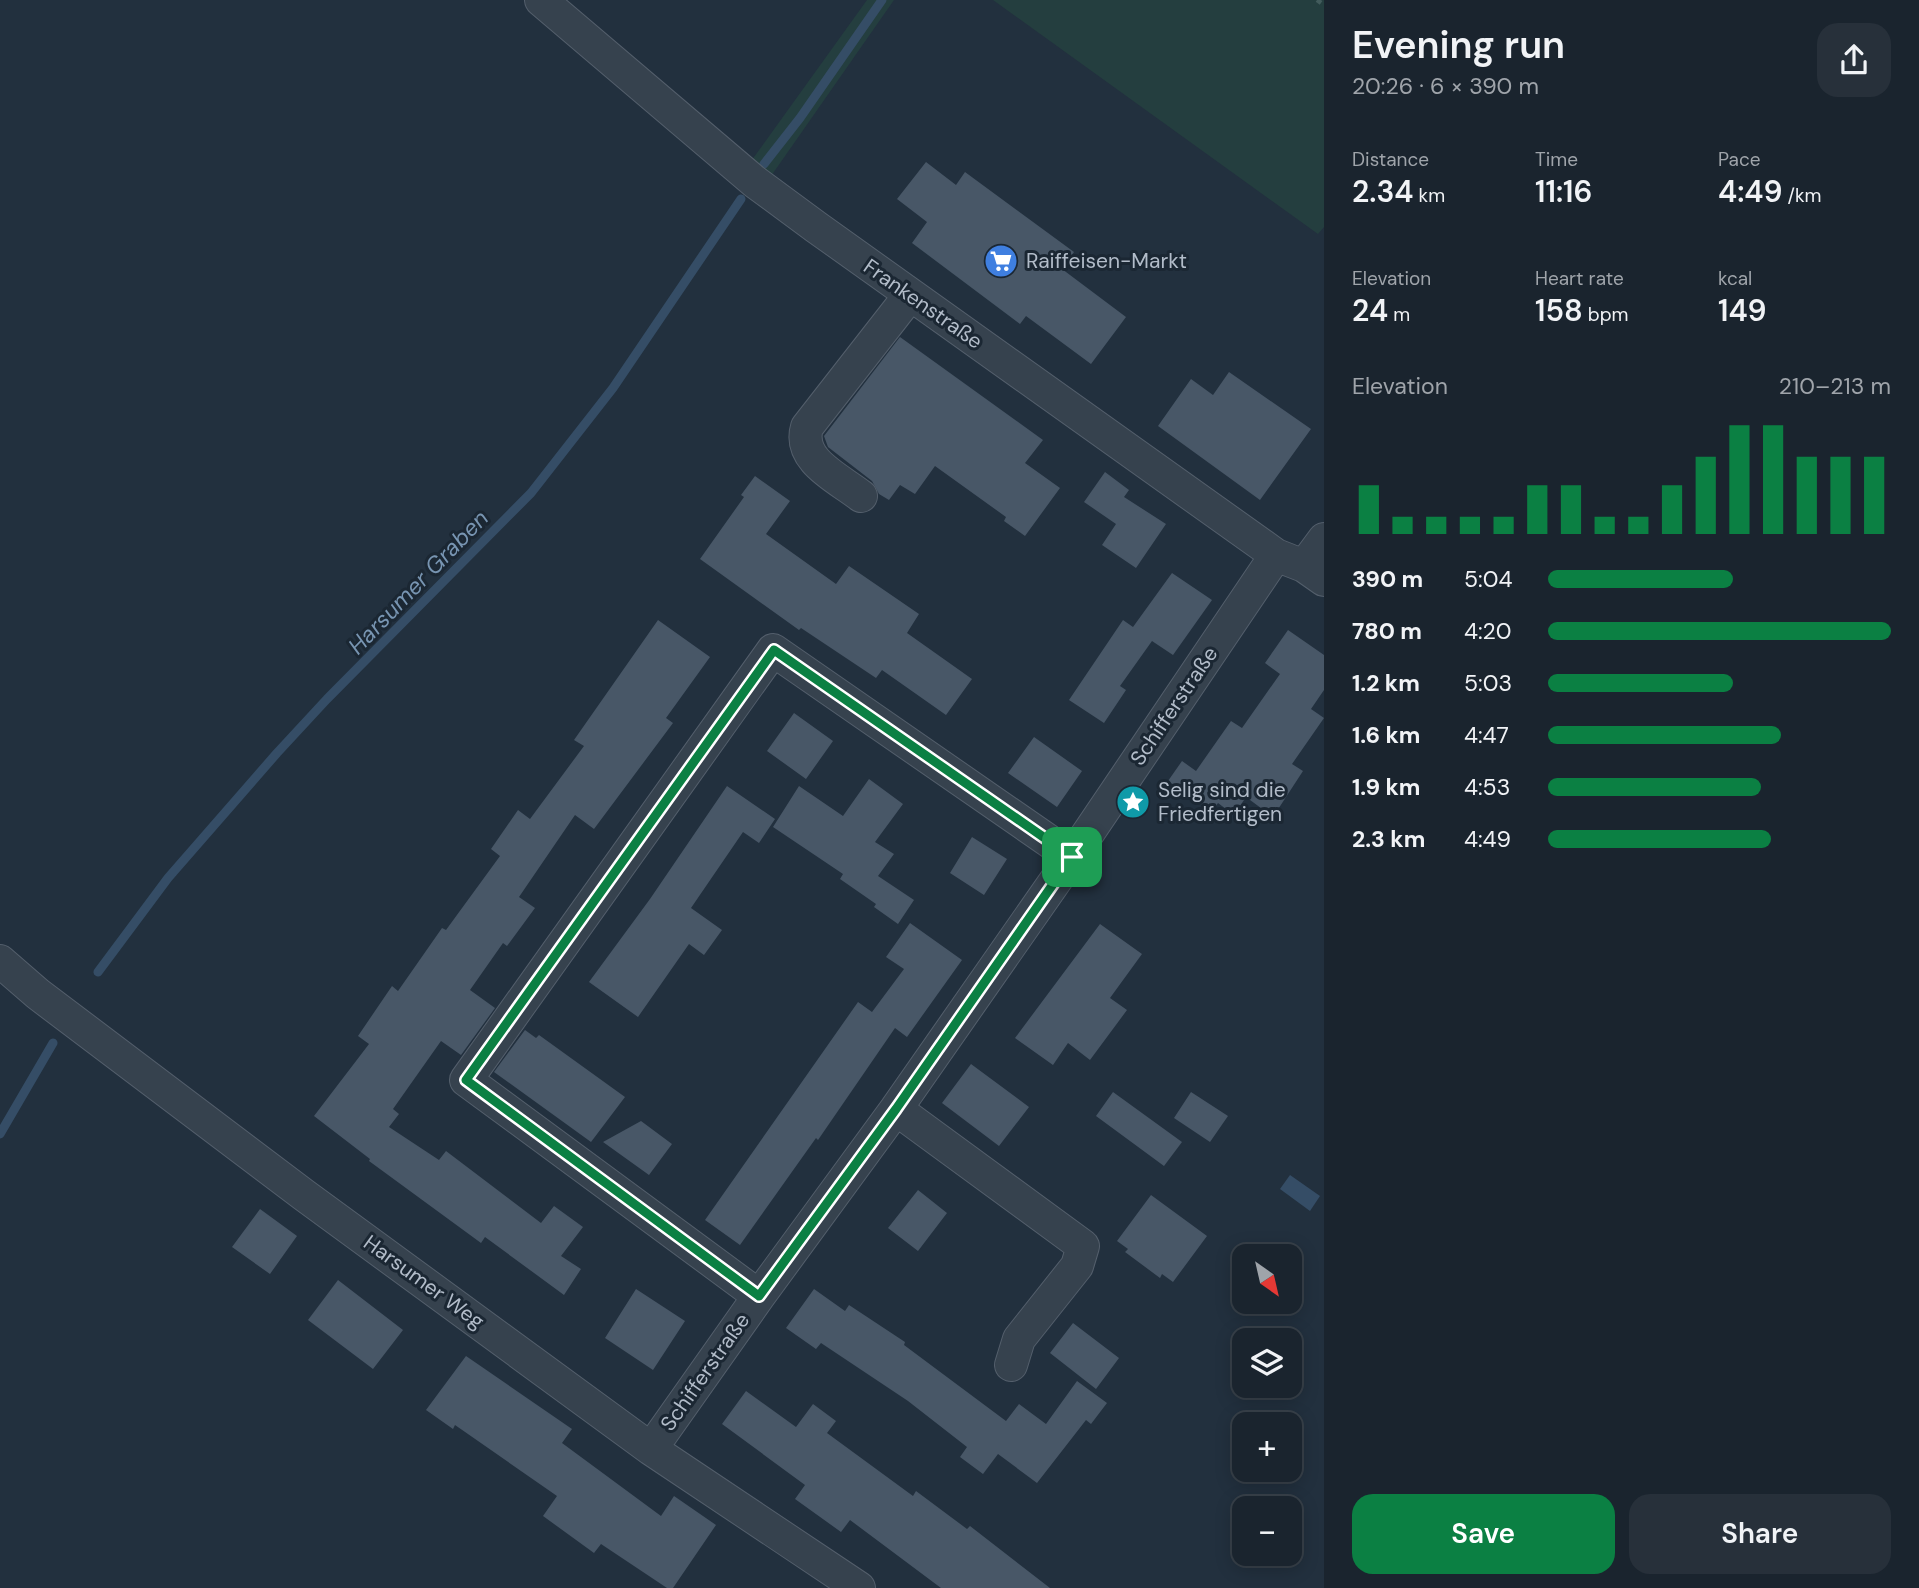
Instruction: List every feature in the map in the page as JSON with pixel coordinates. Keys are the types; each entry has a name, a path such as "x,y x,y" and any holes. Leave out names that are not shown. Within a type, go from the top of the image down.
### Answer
{"street":[{"name":"Frankenstraße","path":"541,0 755,181 910,295 1301,567"},
{"path":"861,496 815,461 806,450 803,440 807,427 910,295"},
{"name":"Schifferstraße","path":"651,1449 896,1109 1072,857 1324,539"},
{"name":"Schifferstraße","path":"759,1296 466,1080 774,650 1072,857"},
{"name":"Harsumer Weg","path":"0,961 38,994 304,1195 651,1449 859,1588"},
{"path":"896,1109 1083,1246 1077,1266 1019,1339 1011,1365"}],"path":[{"path":"1317,0 1324,5"}],"green space":[{"path":"867,0 894,0 769,179 749,164"},
{"path":"993,0 1324,0 1324,227 1318,234"}],"water":[{"path":"1290,1175 1320,1196 1310,1211 1280,1189"}],"building":[{"name":"Raiffeisen-Markt","path":"926,162 956,185 965,172 1074,252 1062,269 1126,317 1091,364 1026,316 1020,324 912,243 927,222 897,199"},
{"path":"900,337 1043,440 1025,463 1060,488 1025,536 1004,521 1006,517 935,466 915,494 900,485 889,500 879,494 872,481 828,447 824,436"},
{"path":"1229,372 1311,429 1260,500 1158,426 1191,379 1213,395"},
{"path":"1105,472 1129,490 1124,497 1166,524 1136,568 1102,545 1116,524 1084,502"},
{"path":"755,476 790,501 766,534 836,584 849,566 919,614 907,633 972,679 946,715 882,670 876,678 801,628 799,630 700,559 744,497 741,495"},
{"path":"1172,573 1212,600 1173,655 1152,641 1120,686 1126,690 1104,723 1069,700 1123,620 1133,627"},
{"path":"658,620 710,657 666,718 673,723 594,829 575,815 519,897 535,908 507,946 503,943 470,990 495,1008 461,1055 441,1041 393,1109 399,1114 389,1127 439,1160 446,1151 541,1223 554,1206 583,1227 561,1256 581,1269 564,1295 485,1237 481,1243 369,1161 370,1159 314,1116 369,1044 358,1036 392,986 398,991 442,928 446,930 500,856 491,849 518,810 530,819 584,746 574,740"},
{"path":"1288,630 1324,655 1324,690 1311,709 1324,718 1292,764 1303,771 1273,817 1246,797 1234,815 1218,803 1212,812 1168,781 1182,761 1196,771 1231,721 1242,728 1280,674 1265,663"},
{"path":"794,713 833,741 806,779 767,751"},
{"path":"1034,737 1082,771 1057,807 1008,773"},
{"path":"869,779 903,804 875,842 894,854 878,876 914,900 898,924 874,907 876,904 840,879 843,874 773,827 799,786 843,816"},
{"path":"727,786 775,819 759,843 743,832 691,908 722,930 704,955 689,944 638,1017 589,982"},
{"path":"972,837 1007,859 984,895 950,873"},
{"path":"910,923 962,960 907,1037 895,1028 818,1140 816,1138 740,1245 705,1220 858,1002 872,1012 904,969 886,957"},
{"path":"1100,924 1142,954 1110,998 1127,1010 1090,1060 1068,1043 1053,1065 1015,1038"},
{"path":"525,1030 536,1038 539,1035 625,1097 591,1142 494,1072"},
{"path":"971,1064 1029,1107 999,1146 942,1103"},
{"path":"1113,1092 1182,1142 1164,1166 1096,1116"},
{"path":"1191,1092 1228,1116 1210,1142 1174,1118"},
{"path":"641,1121 672,1144 649,1175 603,1142"},
{"path":"918,1190 947,1213 918,1251 888,1228"},
{"path":"1151,1195 1207,1236 1173,1282 1162,1274 1160,1278 1125,1252 1128,1249 1117,1241"},
{"path":"260,1209 297,1236 270,1274 232,1247"},
{"path":"338,1280 403,1330 373,1369 308,1320"},
{"path":"636,1289 685,1321 653,1370 605,1338"},
{"path":"814,1289 845,1311 849,1305 905,1342 904,1345 1006,1421 1019,1404 1046,1424 1077,1381 1107,1403 1091,1424 1086,1420 1037,1483 998,1454 983,1474 960,1457 967,1447 908,1401 821,1343 816,1349 786,1328"},
{"path":"1073,1323 1119,1358 1096,1389 1050,1353"},
{"path":"466,1356 572,1429 562,1443 661,1516 674,1496 716,1525 673,1588 667,1588 601,1544 594,1553 543,1516 557,1496 455,1425 453,1429 426,1410"},
{"path":"746,1391 796,1427 813,1404 836,1421 827,1433 913,1496 916,1491 967,1529 970,1526 1050,1588 941,1588 850,1520 841,1532 795,1499 805,1485 722,1424"}],"waterway":[{"name":"Harsumer Graben","path":"764,164 800,118 882,0"},
{"name":"Harsumer Graben","path":"98,972 168,878 277,753 531,493 613,388 741,199"},
{"name":"Harsumer Graben","path":"0,1134 53,1043"}],"place":[{"name":"Raiffeisen-Markt","path":"1001,261"},
{"name":"Selig sind die Friedfertigen","path":"1133,802"}],"route":[{"path":"774,650 1072,857 896,1109 759,1296 466,1080 774,650"}]}
